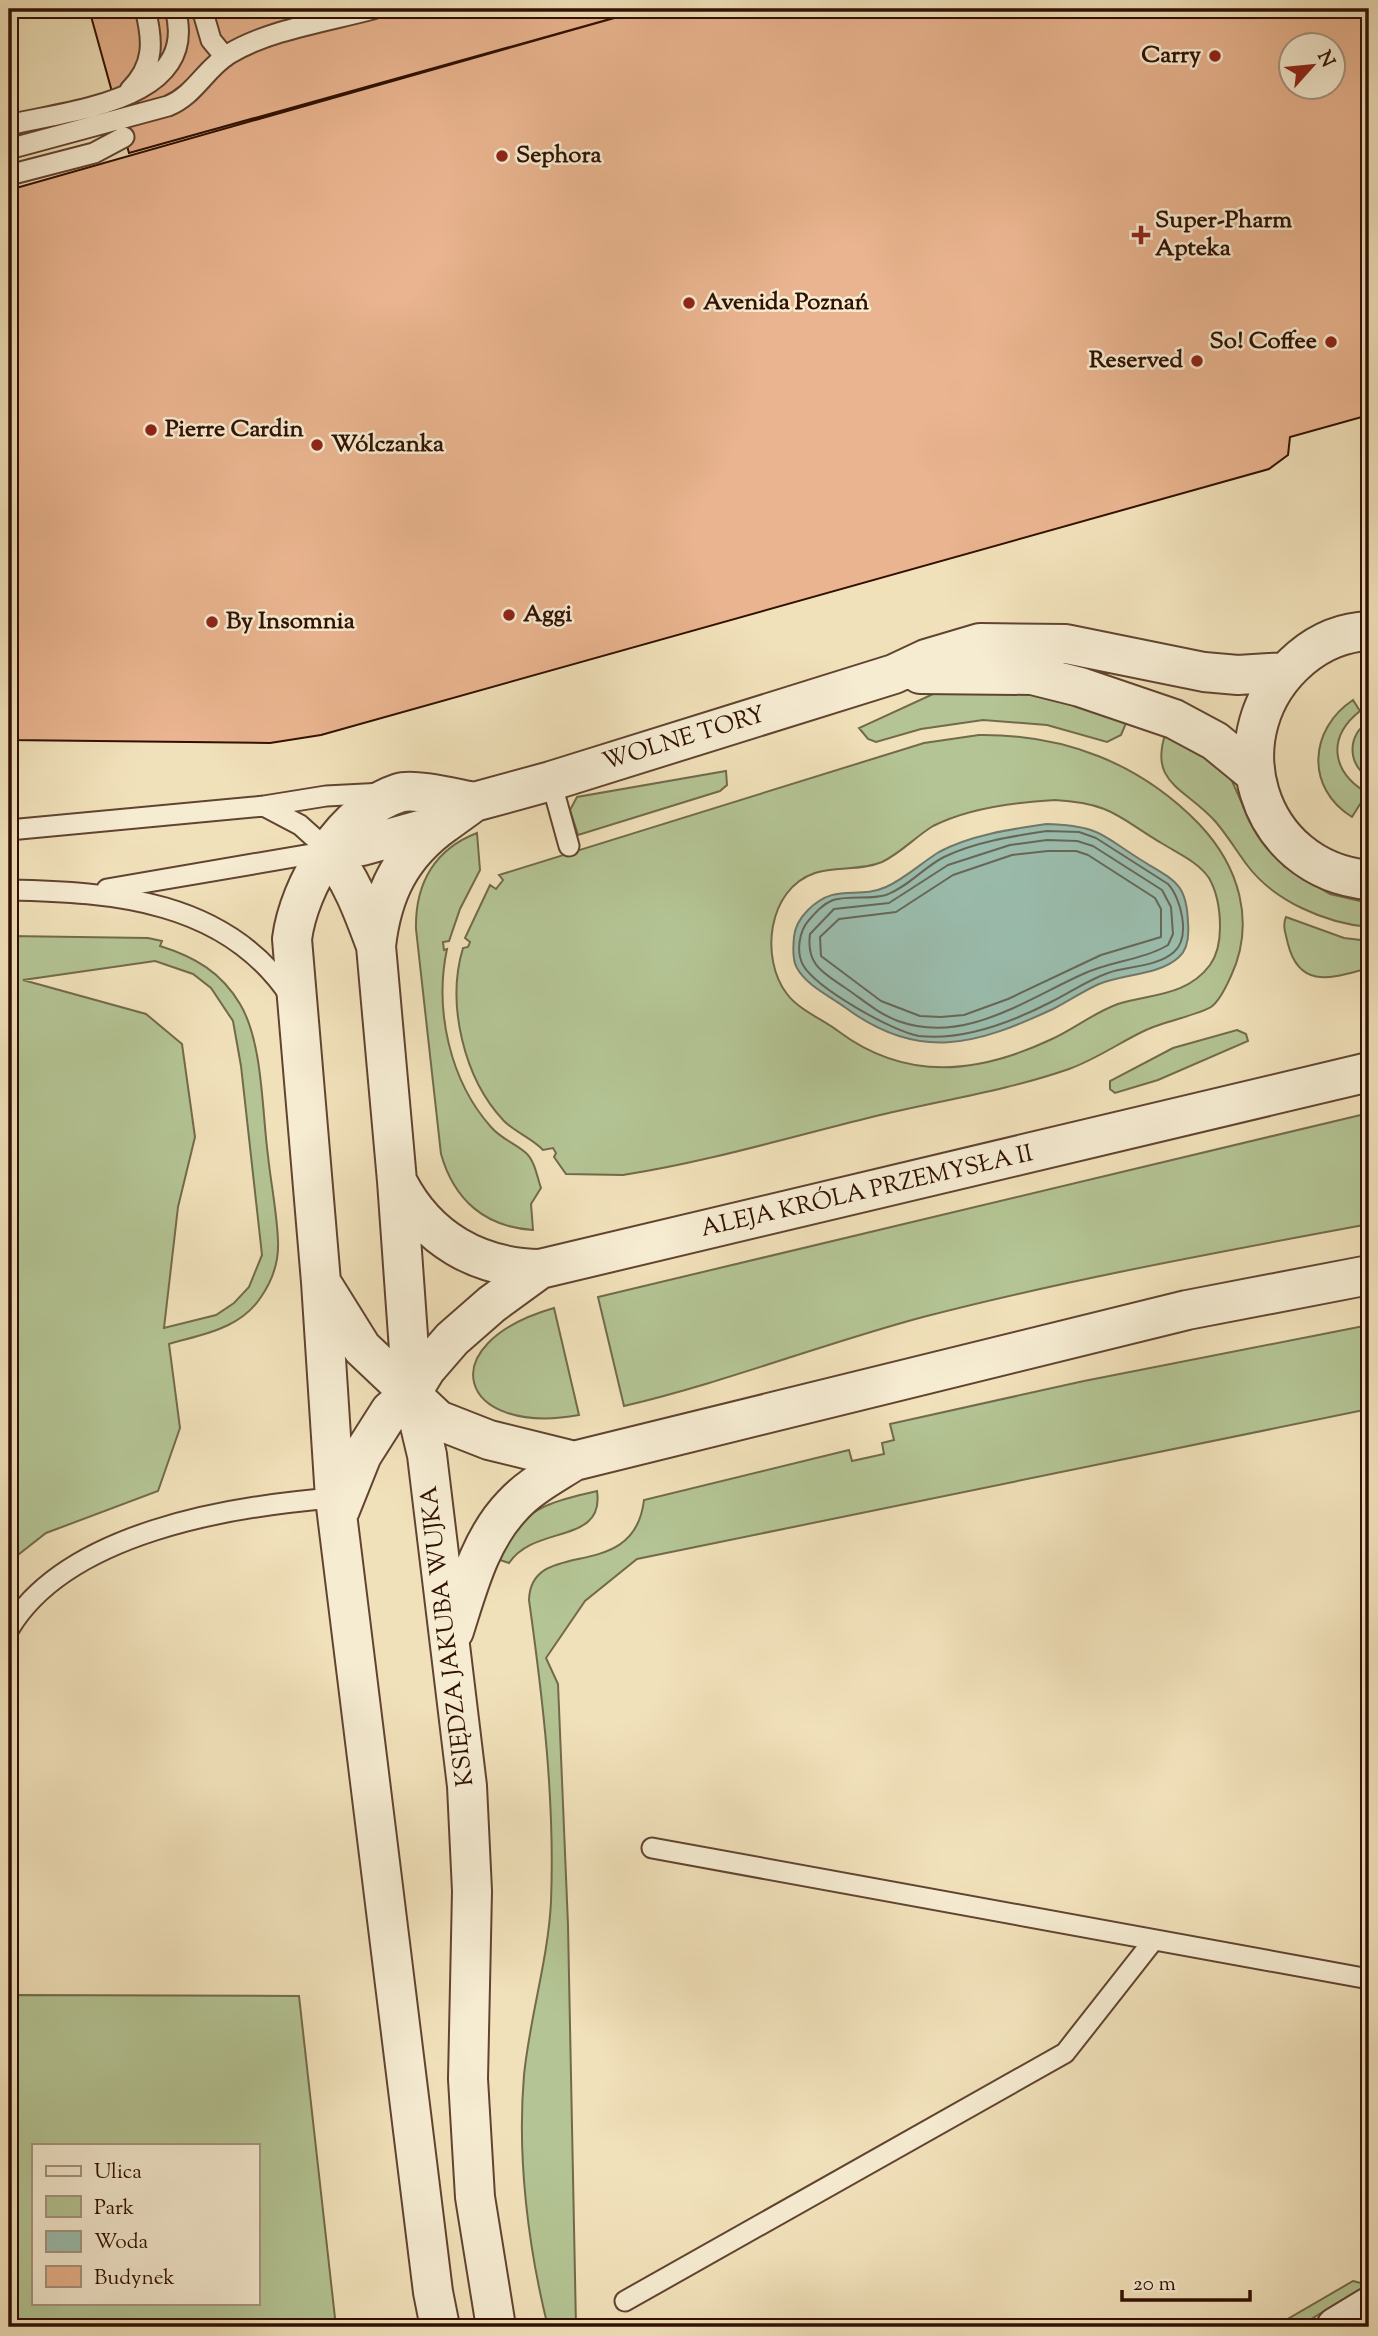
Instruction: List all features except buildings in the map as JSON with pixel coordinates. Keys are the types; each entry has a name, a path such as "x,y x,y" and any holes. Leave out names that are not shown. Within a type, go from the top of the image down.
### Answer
{"street":[{"path":"1369,631 1355,631 1316,646 1284,672 1261,709 1253,751 1254,773 1265,809 1285,841 1315,864 1350,879 1369,880"},
{"name":"WOLNE TORY","path":"329,851 362,846 551,781 894,674 926,659 980,643 1066,644 1204,672 1238,675 1284,672"},
{"name":"WOLNE TORY","path":"894,674 1032,675 1080,687 1174,719 1215,741 1254,773"},
{"path":"402,792 355,822 312,875 294,919 293,966 301,1030 337,1512 383,1908 433,2292 440,2327"},
{"name":"WOLNE TORY","path":"402,792 459,812"},
{"path":"376,946 378,921 391,883 418,844 459,812"},
{"path":"329,851 346,873 376,946"},
{"name":"KSIĘDZA JAKUBA WUJKA","path":"376,946 412,1392 427,1455 451,1643 472,1862 468,2079 481,2243 496,2327"},
{"name":"ALEJA KRÓLA PRZEMYSŁA II","path":"337,1512 340,1511 362,1455 390,1411 412,1392 426,1369 452,1339 492,1304 540,1269 1369,1072"},
{"path":"397,1181 419,1217 457,1249 492,1263 540,1269"},
{"path":"451,1643 474,1568 498,1522 514,1503 574,1461 1187,1310 1369,1275"},
{"path":"321,1282 362,1348 388,1376 412,1392 438,1420 488,1440 574,1461"},
{"path":"1336,2327 1369,2307"}],"lane":[{"path":"9,119 113,97 132,88 148,63 152,35 145,9"},
{"path":"9,125 113,97 157,78 170,64 181,36 175,9"},
{"path":"202,9 211,40 225,57"},
{"path":"9,149 122,128 179,102 225,57 269,38 373,9"},
{"path":"9,175 94,153 122,128"},
{"path":"551,781 569,846"},
{"name":"WOLNE TORY","path":"9,830 264,806 326,796 402,792"},
{"path":"264,806 300,825 329,851"},
{"path":"89,892 329,851"},
{"path":"9,890 89,892 150,903 234,940 275,975 291,998 301,1030"},
{"path":"9,1629 20,1611 70,1568 130,1539 245,1507 337,1512"},
{"path":"652,1848 1369,1979"},
{"path":"625,2301 1065,2053 1153,1941"}],"green space":[{"path":"984,684 1129,716 1121,735 1107,742 1047,725 983,720 921,729 876,742 868,739 859,728 944,689"},
{"path":"1353,700 1360,711 1342,732 1338,754 1346,775 1367,793 1352,817 1337,805 1326,791 1318,758 1328,726 1338,712"},
{"path":"1369,721 1369,778 1357,765 1352,750 1357,734"},
{"path":"1166,732 1228,772 1249,819 1284,866 1330,894 1369,903 1369,927 1335,921 1302,908 1258,878 1215,821 1165,774 1162,749"},
{"path":"979,735 1041,740 1099,756 1152,784 1176,803 1213,840 1233,876 1239,896 1242,935 1238,956 1217,1001 1205,1010 1153,1027 1079,1065 1045,1077 654,1170 623,1175 566,1174 554,1157 556,1153 553,1148 543,1150 504,1121 490,1104 469,1063 462,1040 457,993 463,948 468,947 470,942 465,938 490,885 496,889 503,880 499,875 924,743","holes":["1025,802 1090,804 1114,813 1188,859 1209,878 1219,908 1219,942 1210,965 1191,983 1168,992 1109,1007 1060,1035 1024,1051 997,1060 943,1067 890,1059 864,1047 804,1010 787,994 773,963 773,926 778,909 799,881 823,871 866,867 882,862 933,826 961,815"]},
{"path":"726,771 727,785 720,791 578,835 570,810 577,797"},
{"path":"477,833 480,870 460,909 449,941 443,942 444,950 447,949 443,972 444,1020 456,1067 477,1109 495,1131 526,1153 534,1165 541,1188 531,1204 533,1230 500,1223 474,1208 454,1185 441,1154 416,929 417,912 424,883 439,858 462,840"},
{"path":"1286,917 1344,938 1369,941 1369,968 1331,977 1310,975 1293,959 1285,930"},
{"path":"9,936 148,938 162,941 160,946 185,955 216,974 233,993 248,1020 260,1078 277,1230 276,1263 265,1291 243,1316 220,1329 169,1344 180,1428 158,1491 46,1533 9,1562","holes":["155,961 193,974 211,988 233,1021 241,1066 262,1255 249,1287 234,1303 216,1315 164,1328 178,1207 195,1137 182,1044 146,1014 23,980"]},
{"path":"1237,1030 1246,1034 1248,1041 1158,1080 1115,1093 1110,1089 1110,1081 1173,1048"},
{"path":"1369,1113 1369,1224 1145,1267 978,1303 624,1406 598,1297"},
{"path":"554,1308 579,1415 538,1418 506,1413 485,1400 474,1383 475,1363 488,1343 514,1324"},
{"path":"1369,1325 1369,1409 637,1559 585,1601 546,1658 558,1684 568,1925 576,2327 548,2327 530,2234 522,2138 524,2075 549,1924 552,1864 547,1751 529,1600 534,1581 546,1569 604,1552 622,1543 636,1526 644,1500 849,1450 852,1461 884,1454 882,1443 894,1440 890,1424 1084,1381"},
{"path":"597,1491 597,1508 590,1520 566,1533 535,1543 521,1551 509,1563 500,1560 502,1550 525,1519 558,1501"},
{"path":"9,1995 299,1996 336,2327 9,2327"},
{"path":"1353,2281 1361,2283 1362,2288 1298,2327 1274,2327"}],"water":[{"path":"1046,824 1080,827 1101,834 1172,880 1182,892 1187,910 1188,937 1182,954 1171,963 1152,971 1099,984 1025,1022 973,1039 948,1042 923,1042 898,1036 873,1025 813,985 797,968 793,953 798,922 808,910 828,896 875,891 900,879 951,846 991,834"}],"place":[{"name":"Carry","path":"1215,56"},
{"name":"Sephora","path":"502,156"},
{"name":"Super-Pharm Apteka","path":"1141,235"},
{"name":"Avenida Poznań","path":"689,303"},
{"name":"So! Coffee","path":"1331,342"},
{"name":"Reserved","path":"1197,361"},
{"name":"Pierre Cardin","path":"151,430"},
{"name":"Wólczanka","path":"317,445"},
{"name":"Aggi","path":"509,615"},
{"name":"By Insomnia","path":"212,622"}]}
